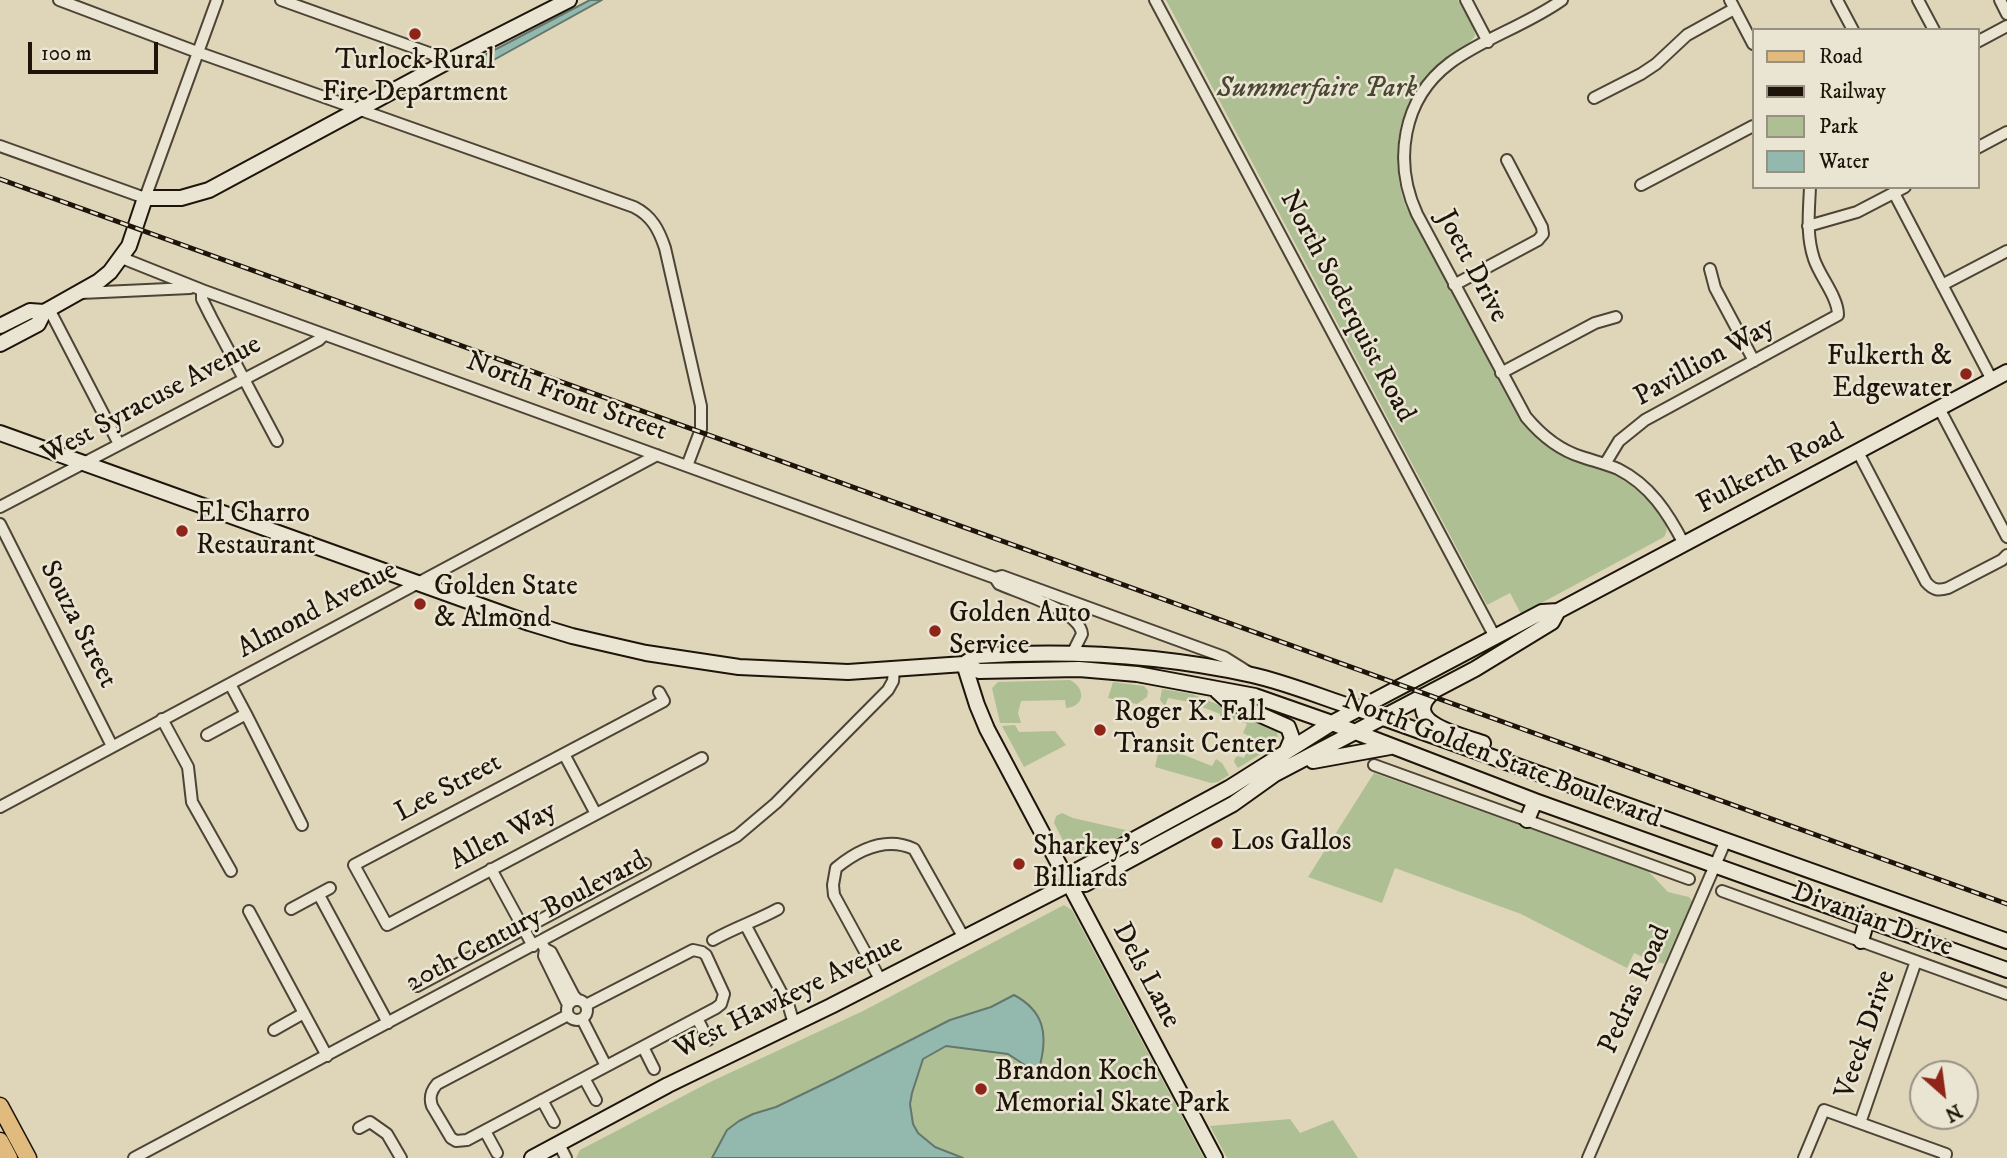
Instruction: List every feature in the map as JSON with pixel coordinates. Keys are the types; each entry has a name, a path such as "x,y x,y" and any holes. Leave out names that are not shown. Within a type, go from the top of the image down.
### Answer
{"main road":[{"path":"0,326 30,311 46,310 106,276 122,258 136,229 145,198 173,199 205,192 443,64 569,0"},
{"path":"0,344 38,324 46,310"},
{"name":"Fulkerth Road","path":"1358,709 1542,612 1558,611 2007,372"},
{"name":"North Golden State Boulevard","path":"0,433 551,630 657,656 782,670 894,670 964,664 976,656 1072,654 1152,659 1254,675 1566,782 2007,941"},
{"name":"Fulkerth Road","path":"1355,732 1483,665 1552,622 1558,611"},
{"name":"North Golden State Boulevard","path":"964,664 979,671 1047,668 1116,672 1265,698 1535,801 2007,970"},
{"name":"Dels Lane","path":"964,664 984,724 1215,1158"},
{"path":"1216,690 1227,700 1286,725 1292,738 1287,750"},
{"path":"1437,690 1427,698 1422,710 1433,724 1529,760 1566,782"},
{"name":"West Hawkeye Avenue","path":"1069,884 1078,870 1197,806 1358,709"},
{"name":"West Hawkeye Avenue","path":"532,1158 668,1085 881,981 1069,884 1086,884 1233,804 1275,774 1355,732"},
{"path":"1275,774 1333,755 1391,747"},
{"path":"1527,820 1535,801"},
{"path":"1861,941 1867,920"},
{"path":"0,1106 28,1158"},
{"path":"0,1141 9,1158"}],"street":[{"path":"59,0 197,52 635,207 652,220 665,248 701,406 701,429 687,466"},
{"path":"0,146 145,198 218,0"},
{"path":"281,0 432,54 443,64"},
{"name":"North Soderquist Road","path":"1155,0 1495,637"},
{"path":"1466,0 1488,42"},
{"name":"Joett Drive","path":"1562,0 1450,63 1432,80 1411,114 1404,145 1404,168 1411,199 1454,285 1526,416 1546,438 1569,452 1605,464 1631,477 1650,492 1670,518 1684,544"},
{"path":"1837,0 1852,28"},
{"path":"1918,0 1933,28"},
{"path":"2000,0 2007,14"},
{"path":"1594,98 1656,64 1687,35 1732,4 1752,42"},
{"path":"1979,41 2007,26"},
{"path":"1642,185 1752,127"},
{"path":"1979,147 2007,132"},
{"path":"1454,285 1538,240 1543,234 1542,227 1507,160"},
{"path":"1810,189 1808,226 1849,215 1901,189"},
{"path":"1894,193 1992,380"},
{"name":"Pavillion Way","path":"1605,464 1619,441 1645,421 1838,315 1838,307 1814,260 1808,226"},
{"path":"1942,285 2007,251"},
{"name":"North Front Street","path":"122,258 198,289 995,578 1002,576 1224,657 1254,675"},
{"path":"1710,269 1716,288 1754,361"},
{"path":"78,293 198,289 277,441"},
{"path":"46,310 119,444"},
{"path":"1501,373 1595,323 1616,317"},
{"name":"West Syracuse Avenue","path":"0,507 324,335"},
{"path":"1939,408 2007,537"},
{"path":"1858,452 1926,582 1935,590 1948,588 2007,555"},
{"name":"Almond Avenue","path":"0,807 657,455"},
{"name":"Souza Street","path":"0,524 113,746"},
{"name":"North Front Street","path":"995,578 999,584 1066,613 1077,621 1082,634 1072,654"},
{"name":"20th Century Boulevard","path":"134,1158 539,945 746,830 888,690 893,681 894,670"},
{"path":"230,684 302,825"},
{"name":"Lee Street","path":"354,865 664,701 659,692"},
{"path":"206,735 246,714"},
{"path":"162,719 188,767 192,802 231,871"},
{"path":"564,754 596,814"},
{"name":"Allen Way","path":"354,865 387,925 702,758"},
{"path":"1374,765 1689,879"},
{"name":"Pedras Road","path":"1588,1158 1726,840"},
{"path":"881,981 834,895 836,868 865,850 886,843 902,843 914,849 964,938"},
{"path":"417,986 645,864"},
{"path":"491,869 523,929 539,945 575,1006 575,1020 582,1019 606,1066"},
{"path":"291,909 330,888"},
{"name":"Divanian Drive","path":"1722,891 2007,994"},
{"path":"318,895 388,1023"},
{"path":"713,940 778,909"},
{"path":"249,911 327,1056"},
{"path":"746,926 789,1007 794,1024"},
{"path":"698,950 706,955 724,993 721,1004 696,1018 467,1140 456,1141 451,1138 430,1100 437,1084 575,1006 688,951 698,950"},
{"name":"Veeck Drive","path":"1860,1123 1916,961"},
{"path":"274,1030 304,1013"},
{"path":"696,1018 708,1040"},
{"path":"643,1047 654,1069"},
{"path":"584,1078 596,1100"},
{"path":"542,1100 554,1122"},
{"path":"1804,1158 1824,1110 1947,1154 1945,1158"},
{"path":"359,1128 370,1122 387,1134 401,1158"},
{"path":"485,1130 496,1153"},
{"path":"559,1144 566,1158"}],"green space":[{"name":"Summerfaire Park","path":"1166,0 1458,0 1475,36 1441,62 1423,80 1405,113 1400,130 1398,167 1405,205 1519,419 1559,454 1605,471 1642,494 1665,522 1667,531 1664,537 1521,614 1510,593 1487,605"},
{"path":"1070,680 1081,692 1077,704 1066,708 1065,700 1021,701 1018,713 1021,723 1000,723 992,688 998,682"},
{"path":"1113,682 1144,686 1148,691 1147,697 1137,704 1108,698"},
{"path":"1162,689 1192,694 1277,729 1278,743 1238,768 1234,762 1235,758 1244,758 1252,738 1243,733 1247,724 1223,715 1220,720 1220,714 1192,703 1189,709 1189,702 1168,698 1165,706 1160,700"},
{"path":"1015,725 1019,732 1055,731 1066,745 1024,767 1002,726"},
{"path":"1178,745 1181,746 1179,753 1212,766 1216,759 1222,763 1229,775 1211,783 1155,767 1159,749 1176,752"},
{"path":"1374,773 1648,871 1668,892 1689,897 1692,901 1664,964 1634,953 1627,968 1521,914 1395,868 1382,903 1308,877"},
{"path":"1062,813 1130,831 1081,857 1070,854 1054,823 1056,816"},
{"path":"1064,905 1072,910 1204,1158 576,1158 580,1150 708,1083 863,1011"},
{"path":"1290,1119 1300,1133 1333,1120 1358,1158 1227,1158 1210,1126"}],"water":[{"path":"590,0 602,0 481,67 474,66 477,59"},
{"path":"1014,995 1032,1008 1041,1024 1044,1043 1040,1065 1031,1069 1008,1054 946,1046 923,1059 912,1093 910,1104 913,1124 918,1133 935,1147 963,1158 712,1158 727,1130 739,1121 776,1107 950,1020 991,1007"}],"railway":[{"path":"0,179 2007,904"}],"place":[{"name":"Turlock Rural Fire Department","path":"415,34"},
{"name":"Fulkerth & Edgewater","path":"1966,374"},
{"name":"El Charro Restaurant","path":"182,531"},
{"name":"Golden State & Almond","path":"420,604"},
{"name":"Golden Auto Service","path":"935,631"},
{"name":"Roger K. Fall Transit Center","path":"1100,730"},
{"name":"Los Gallos","path":"1217,843"},
{"name":"Sharkey's Billiards","path":"1019,864"},
{"name":"Brandon Koch Memorial Skate Park","path":"981,1089"}]}
